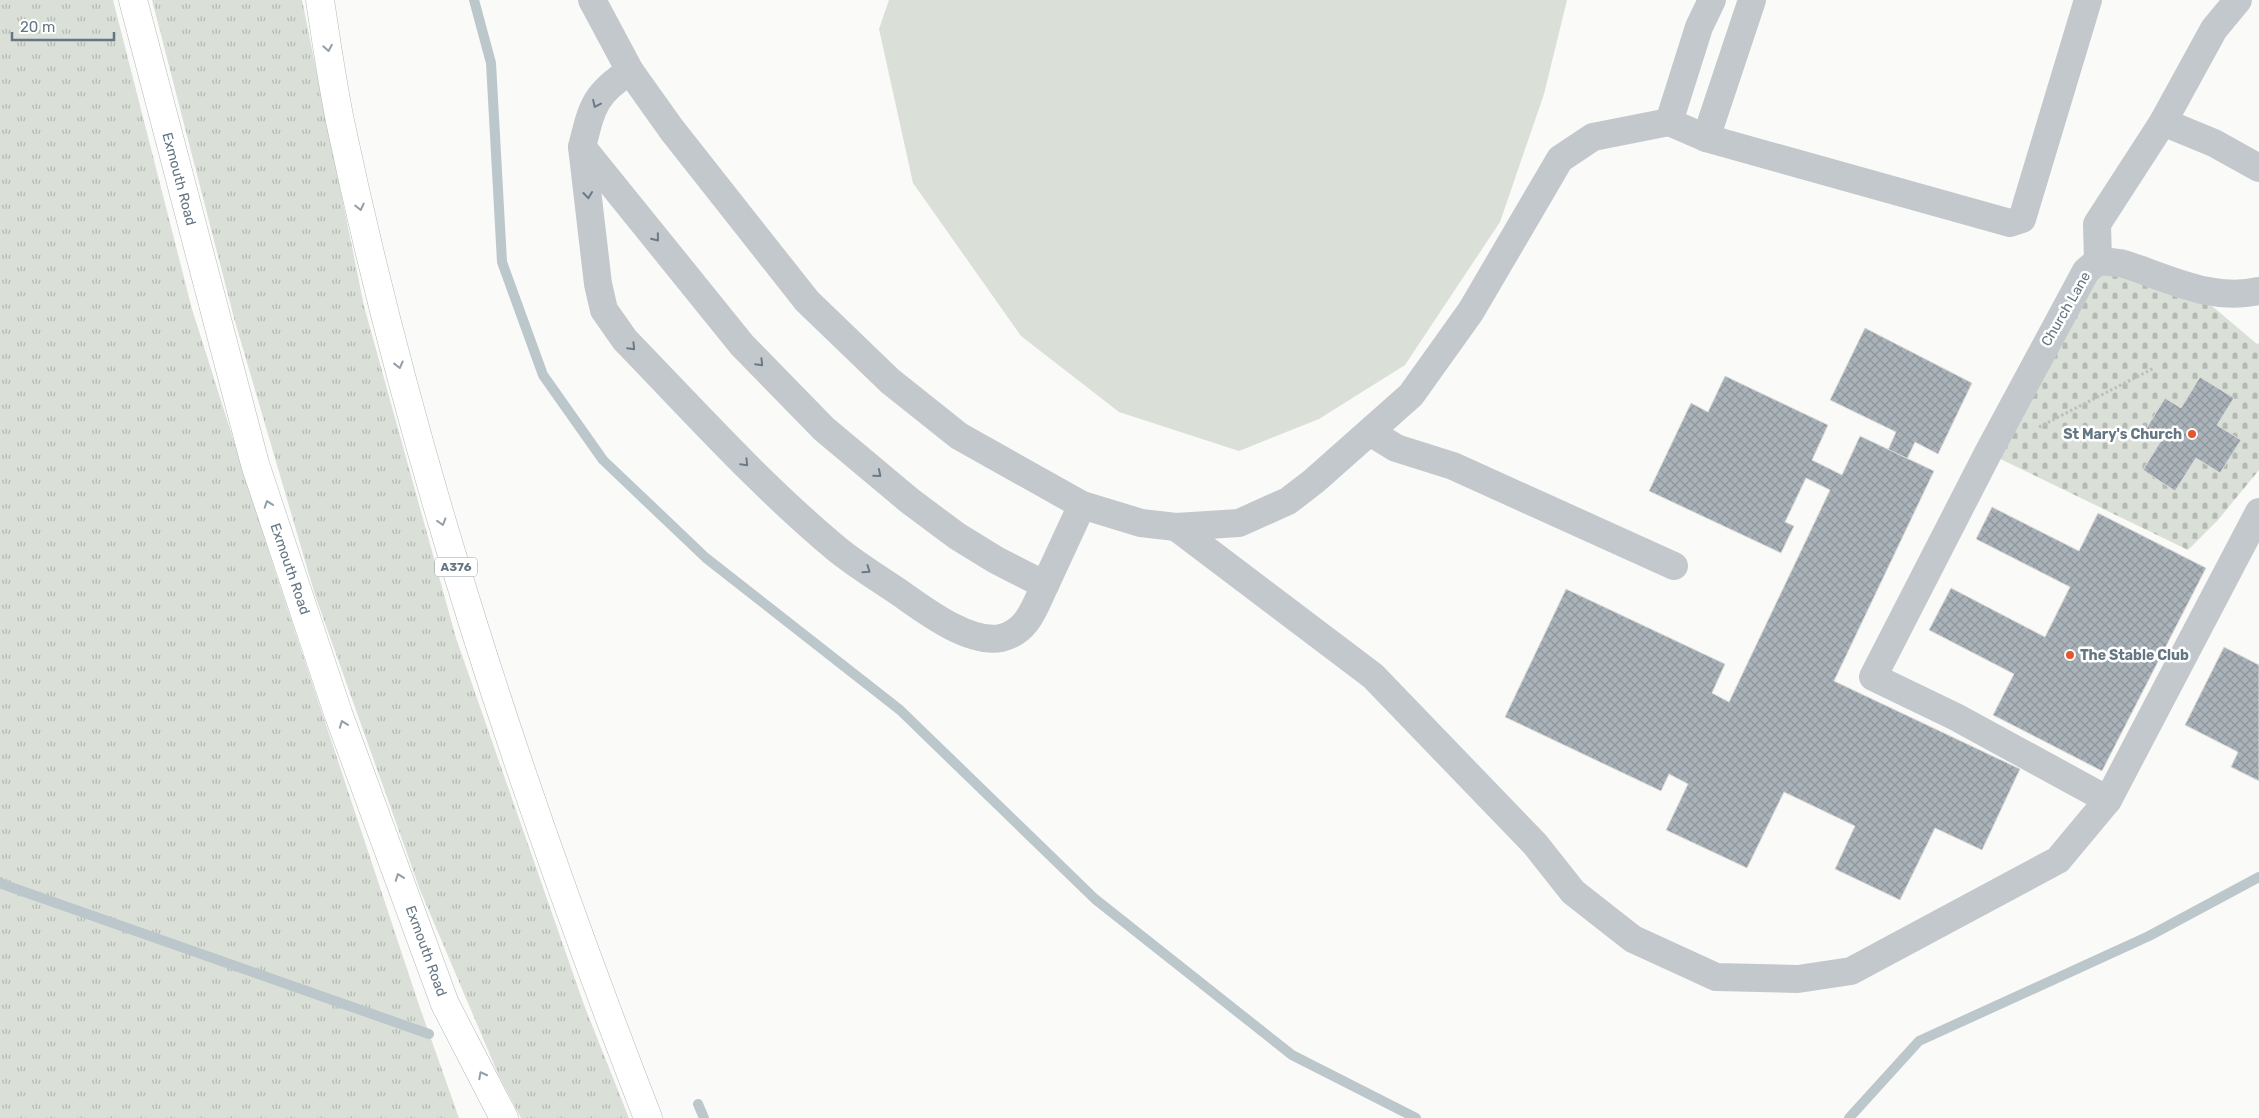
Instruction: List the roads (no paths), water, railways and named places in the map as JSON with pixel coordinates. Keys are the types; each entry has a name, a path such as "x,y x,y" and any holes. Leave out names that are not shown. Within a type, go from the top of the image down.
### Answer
{"highway":[{"name":"Exmouth Road","path":"133,0 255,464 338,713 445,1004 504,1118"},
{"name":"A376","path":"320,0 340,120 419,444 494,692 602,1000 648,1118"}],"street":[{"path":"592,0 630,71 672,130 807,301 890,381 959,436 1082,505 1141,523 1176,527 1239,523 1288,501 1370,432 1411,394 1471,311 1560,159 1593,137 1669,122 1706,138 2010,222 2022,219 2088,0"},
{"path":"1669,122 1699,27 1712,0"},
{"path":"1706,138 1752,0"},
{"path":"2098,261 2097,224 2163,122 2214,28 2238,0"},
{"path":"630,71 610,84 599,97 590,117 582,147 598,284 604,310 625,340 781,500 839,551 935,618 978,637 1001,638 1019,631 1030,617 1082,505"},
{"path":"2163,122 2214,143 2259,168"},
{"path":"582,147 742,345 824,429 910,501 957,536 996,560 1045,585"},
{"name":"Church Lane","path":"2108,800 1956,717 1872,677 1988,453 2086,271 2098,261 2122,263 2176,284 2210,291 2246,294 2259,291"},
{"path":"1370,432 1396,448 1453,466 1674,566"},
{"path":"1176,527 1373,676 1535,844 1573,892 1633,939 1716,977 1798,978 1851,971 2058,860 2108,800 2248,549 2259,512"}],"waterway":[{"path":"474,0 491,63 502,262 543,375 603,460 706,558 900,710 1095,899 1292,1055 1416,1118"},
{"path":"1849,1118 1919,1041 2149,936 2259,877"},
{"path":"0,882 429,1034"},
{"path":"698,1104 704,1118"}],"place":[{"name":"St Mary's Church","path":"2192,434"},
{"name":"The Stable Club","path":"2070,655"}]}
